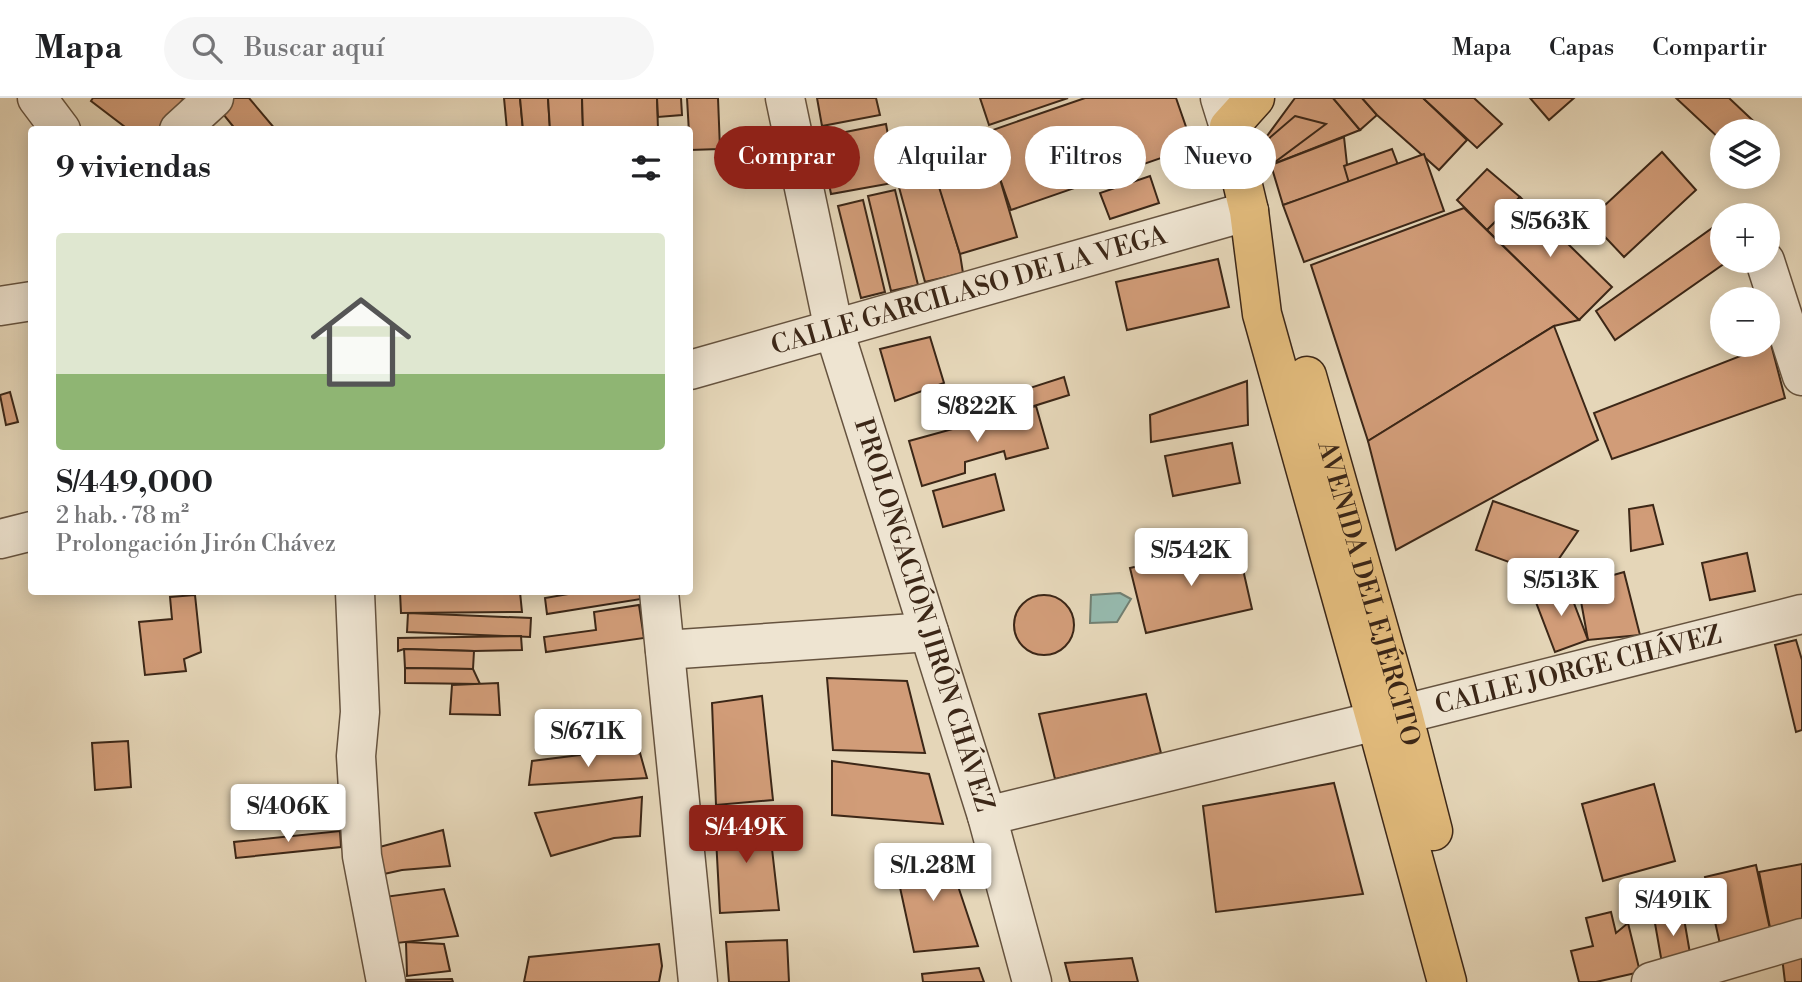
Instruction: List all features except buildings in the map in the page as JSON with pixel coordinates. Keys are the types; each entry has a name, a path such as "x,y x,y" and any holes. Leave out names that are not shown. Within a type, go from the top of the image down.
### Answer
{"main road":[{"name":"AVENIDA DEL EJÉRCITO","path":"1255,98 1224,112 1249,211 1287,306 1389,718 1447,982"},
{"name":"AVENIDA DEL EJÉRCITO","path":"1389,718 1472,982"}],"street":[{"path":"37,98 58,126"},
{"path":"183,126 214,98"},
{"name":"PROLONGACIÓN JIRÓN CHÁVEZ","path":"785,98 834,330 987,816 1032,982"},
{"name":"CALLE GARCILASO DE LA VEGA","path":"693,369 1249,211"},
{"path":"1769,273 1802,376"},
{"path":"0,306 28,302"},
{"path":"0,539 28,532"},
{"path":"355,595 360,712 356,756 362,856 386,982"},
{"path":"659,595 698,982"},
{"name":"CALLE JORGE CHÁVEZ","path":"987,816 1802,614"},
{"path":"665,650 929,632"},
{"path":"1651,982 1802,938"}],"water":[{"path":"1120,593 1131,599 1117,622 1090,623 1091,595"}]}
